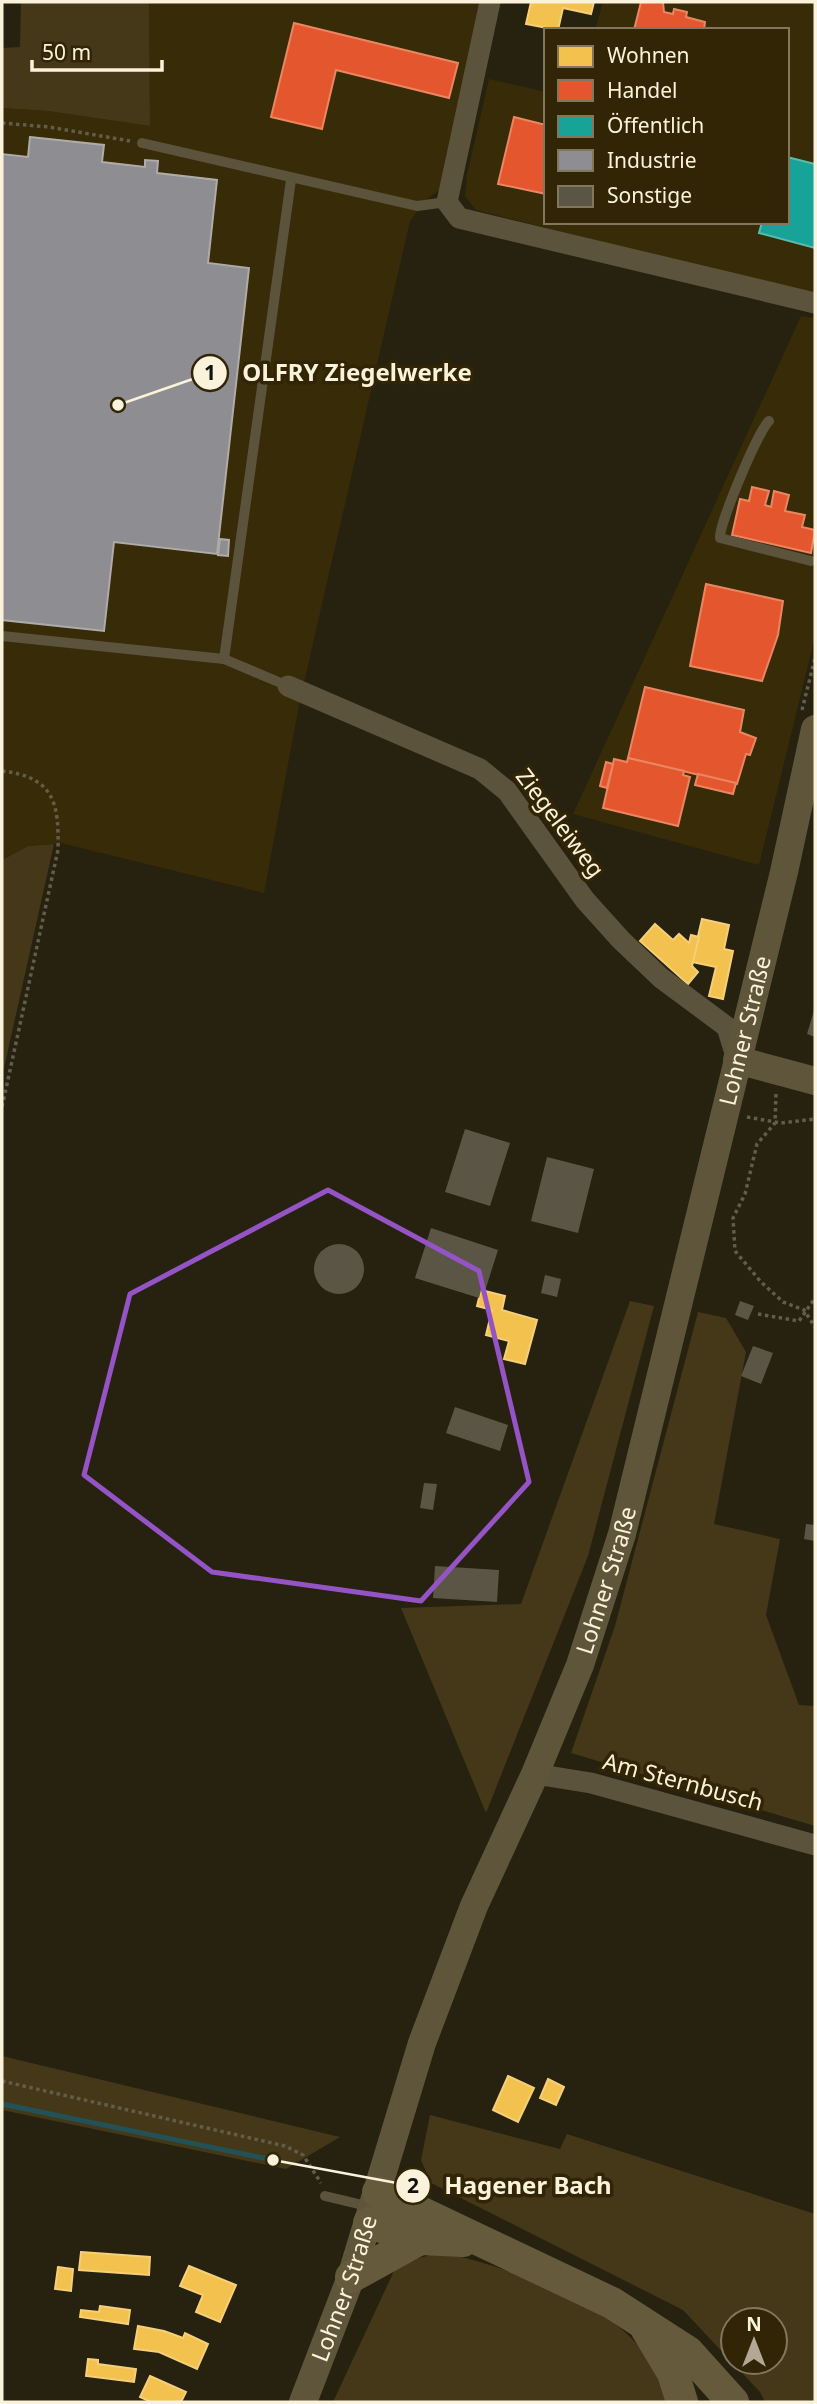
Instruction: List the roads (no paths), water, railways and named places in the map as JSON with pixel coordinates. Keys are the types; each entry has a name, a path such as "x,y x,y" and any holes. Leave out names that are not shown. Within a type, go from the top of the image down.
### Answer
{"main road":[{"name":"Lohner Straße","path":"303,2402 351,2277 427,2031 474,1906 535,1774 580,1664 622,1534 784,872 815,729"},
{"path":"737,1060 815,1081"},
{"path":"374,2208 420,2239 478,2242"},
{"path":"374,2208 478,2242 572,2282 688,2351 733,2402"},
{"path":"351,2277 420,2239"},
{"path":"644,2324 673,2373 682,2402"}],"street":[{"path":"490,2 447,202 459,218 815,303"},
{"name":"Ziegeleiweg","path":"288,686 480,769 507,791 585,900 621,940 661,978 727,1027 737,1060"},
{"name":"Am Sternbusch","path":"535,1774 591,1783 815,1845"}],"lane":[{"path":"142,143 291,180 416,206 447,202"},
{"path":"223,659 291,180"},
{"path":"769,421 750,469 742,477 722,526 720,538 811,561"},
{"path":"2,636 223,659 288,686"},
{"path":"325,2196 374,2208"}],"waterway":[{"path":"2,2104 273,2160"}],"place":[{"name":"OLFRY Ziegelwerke","path":"118,405"},
{"name":"Hagener Bach","path":"273,2160"}]}
